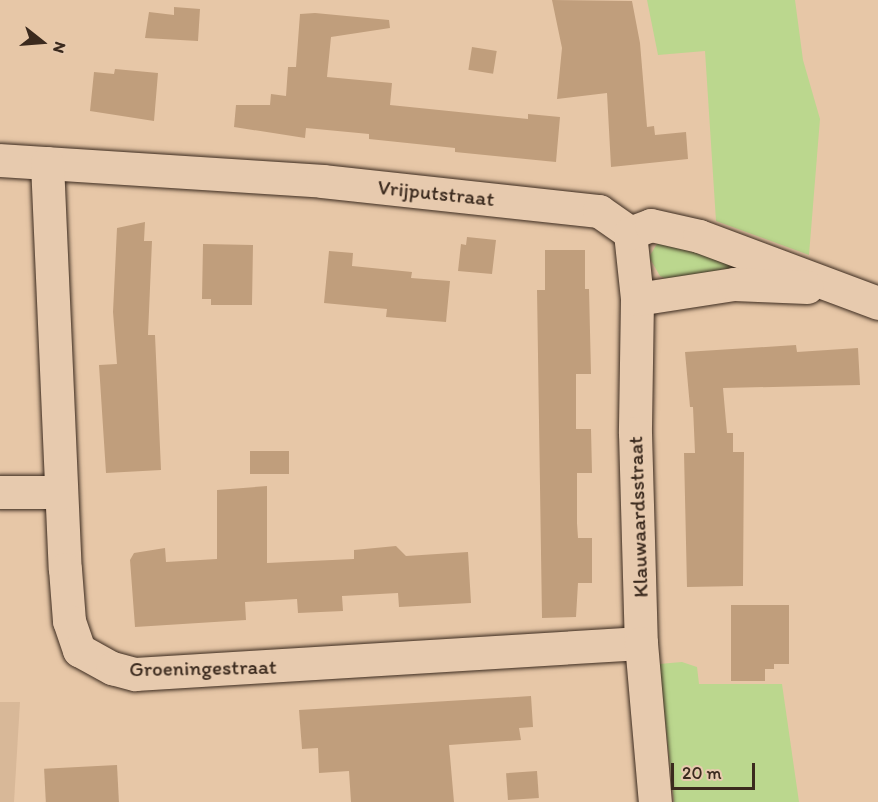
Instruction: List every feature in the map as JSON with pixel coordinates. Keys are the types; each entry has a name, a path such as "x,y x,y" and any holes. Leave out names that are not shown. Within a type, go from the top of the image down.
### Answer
{"street":[{"name":"Vrijputstraat","path":"0,160 322,181 599,211 630,233"},
{"name":"Groeningestraat","path":"47,163 61,492 69,621 79,650 112,668 135,674 641,643"},
{"path":"630,233 651,225 699,236 866,298"},
{"name":"Klauwaardsstraat","path":"630,233 637,299 635,434 641,643 655,802"},
{"path":"637,299 734,284 778,284 866,298"},
{"path":"0,492 61,492"}],"shaded area":[{"path":"0,702 20,702 14,802 0,802"}],"green space":[{"path":"647,0 795,0 803,60 820,119 809,255 716,221 705,51 658,55"},
{"path":"660,239 746,268 667,279 660,276 649,257"},
{"path":"682,662 697,667 699,684 782,684 799,802 674,802 659,664"}],"building":[{"path":"552,0 632,1 640,43 647,127 654,126 655,135 686,132 688,159 611,167 607,93 557,99 562,48"},
{"path":"174,7 200,9 198,41 145,38 149,12 174,15"},
{"path":"315,13 389,20 390,28 331,37 327,77 392,83 390,105 528,119 528,114 560,117 556,162 455,152 455,148 369,139 369,134 306,128 305,138 234,127 236,105 270,105 271,94 286,96 288,67 296,67 300,14"},
{"path":"472,47 497,51 493,74 468,70"},
{"path":"115,69 158,73 154,121 90,111 94,72 114,74"},
{"path":"145,222 144,241 152,241 148,335 155,335 161,470 106,473 99,365 117,364 113,312 117,228"},
{"path":"467,237 496,240 492,274 458,271 461,244 466,245"},
{"path":"203,244 253,245 252,305 211,305 211,299 202,299"},
{"path":"545,250 585,250 585,289 589,289 591,374 576,374 576,429 591,429 592,473 577,473 577,523 578,538 592,538 592,583 578,583 576,617 542,618 537,290 545,290"},
{"path":"329,251 353,253 352,266 412,272 411,278 450,281 446,322 386,317 387,309 324,303"},
{"path":"796,345 797,352 858,348 860,385 723,388 727,433 733,433 733,452 744,452 743,586 687,587 684,453 695,453 693,407 690,407 685,352"},
{"path":"250,451 289,451 289,474 250,474"},
{"path":"267,486 267,563 354,559 354,550 396,546 406,556 468,552 471,603 399,607 398,593 342,596 343,611 298,613 297,599 245,602 246,620 135,627 130,560 134,553 165,548 166,562 217,559 217,490"},
{"path":"731,605 789,605 789,664 774,664 774,669 765,669 765,681 731,681"},
{"path":"531,696 533,727 519,728 521,740 449,745 454,802 351,802 349,771 319,773 318,748 302,749 299,710"},
{"path":"117,765 119,802 46,802 44,769"},
{"path":"537,771 539,798 508,800 506,773"}]}
